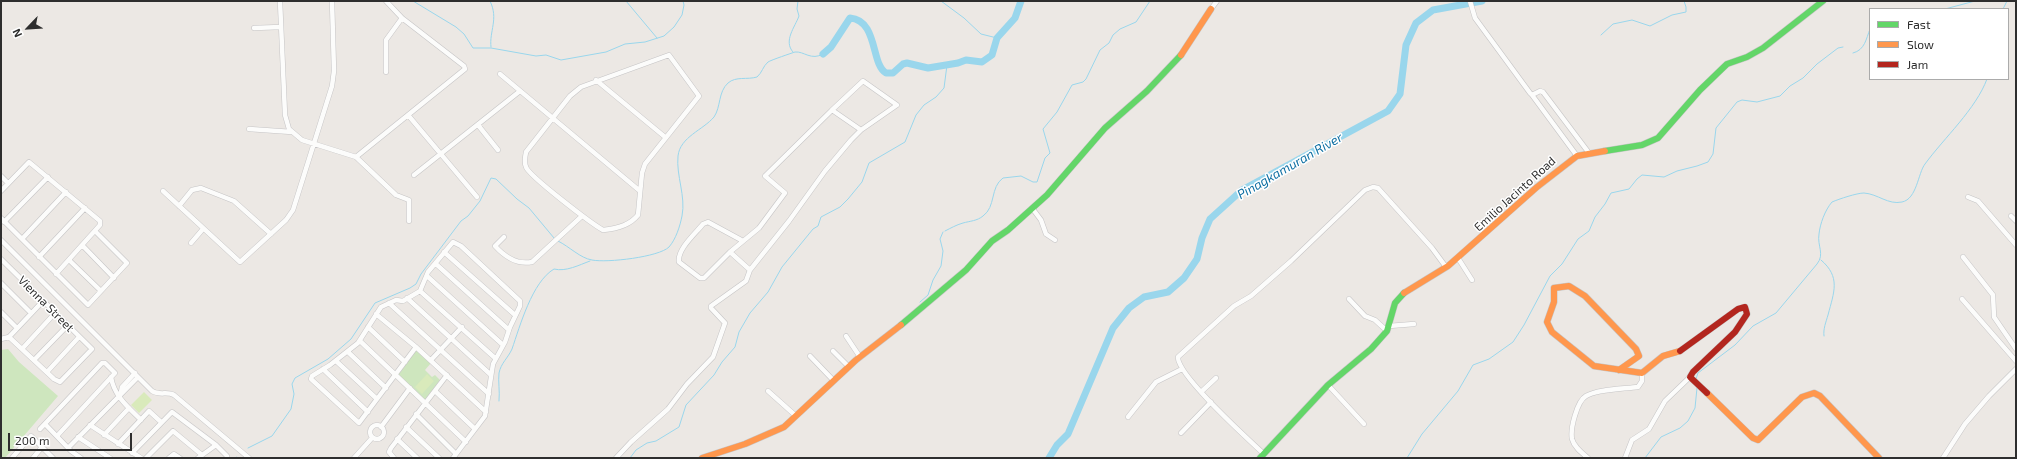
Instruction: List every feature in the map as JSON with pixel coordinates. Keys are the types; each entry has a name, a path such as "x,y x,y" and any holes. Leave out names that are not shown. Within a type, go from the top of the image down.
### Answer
{"street":[{"path":"280,1 284,115 289,129 302,140 356,157 396,195 409,200 409,221"},
{"path":"163,191 240,262 286,220 293,210 315,145 332,86 334,71 332,1"},
{"path":"356,157 465,67 402,18 386,1"},
{"path":"702,458 745,444 784,427 849,367 966,270 992,241 1008,230 1047,195 1105,128 1147,91 1179,59 1217,1"},
{"path":"1470,1 1471,10 1475,18 1577,156"},
{"name":"Emilio Jacinto Road","path":"1262,456 1328,385 1371,350 1388,329 1395,303 1400,295 1458,258 1537,187 1577,156 1642,145 1658,138 1720,69 1727,64 1746,57 1763,48 1823,1"},
{"path":"386,72 386,40 402,18"},
{"path":"254,28 281,27"},
{"path":"671,56 699,96 645,164 640,191 638,215 634,220 611,229 603,230 582,216 528,172 526,167 526,152 553,117 575,91 596,80 671,56"},
{"path":"500,74 640,191"},
{"path":"596,80 665,137"},
{"path":"616,458 631,442 668,410 687,384 713,358 725,323 711,308 712,306 746,281 750,270 789,221 825,171 861,130 897,105 863,81 766,176 785,193 759,228 744,241 730,252 704,278 700,278 679,262 685,246 703,224 708,222 744,241"},
{"path":"414,175 520,91"},
{"path":"1532,94 1540,91 1542,92 1589,153"},
{"path":"832,110 861,130"},
{"path":"408,115 477,196"},
{"path":"478,125 498,150"},
{"path":"249,129 292,132"},
{"path":"1,191 28,162 48,176 101,222 95,231 56,274"},
{"path":"1,176 8,183"},
{"path":"48,176 3,220 87,304 114,278 126,262 95,231"},
{"path":"1262,456 1182,370 1178,362 1178,358 1234,306 1251,296 1291,261 1365,190 1373,187 1378,188 1432,248 1446,267"},
{"path":"179,206 192,190 201,188 234,201 271,234"},
{"path":"22,239 66,192"},
{"path":"1968,197 1978,201 2016,245"},
{"path":"39,257 85,208"},
{"path":"1032,208 1042,220 1046,234 1055,240"},
{"path":"504,237 495,246 506,257 526,263 532,262 582,216"},
{"path":"2012,216 2016,221"},
{"path":"191,244 204,229"},
{"path":"1,240 155,393 174,395 248,458"},
{"path":"416,347 359,422 355,421 311,379 312,376 336,361 360,341 378,310 389,303 407,298 420,291 427,276 453,242 461,246 520,301 520,306 508,330 503,345 495,358 484,418 455,456 416,414"},
{"path":"82,245 114,278"},
{"path":"444,252 515,315"},
{"path":"730,252 750,270"},
{"path":"1963,257 1993,295 1994,317 2016,350"},
{"path":"1458,258 1472,280"},
{"name":"Vienna Street","path":"1,259 92,350 62,381 56,380 47,372"},
{"path":"69,260 101,291"},
{"path":"436,264 508,330"},
{"path":"427,276 503,345"},
{"path":"1,284 31,313"},
{"path":"1619,370 1639,356 1636,349 1600,311 1578,291 1566,286 1554,288 1554,302 1547,322 1552,332 1594,366 1619,370 1642,373"},
{"path":"420,291 495,358"},
{"path":"407,298 491,375"},
{"path":"1349,299 1365,316 1388,329 1414,324"},
{"path":"1962,299 2016,361"},
{"path":"42,301 17,328 5,338 22,349 47,372 80,338"},
{"path":"389,303 489,394"},
{"path":"1588,458 1574,444 1572,439 1578,405 1582,399 1592,394 1638,387 1642,381 1642,373 1655,361 1663,356 1684,350 1742,306 1745,307 1747,314 1735,332 1665,401 1649,429 1632,440 1625,458"},
{"path":"1,312 17,328"},
{"path":"22,349 55,313"},
{"path":"376,314 431,360 486,412"},
{"path":"34,360 67,326"},
{"path":"368,327 405,362"},
{"path":"431,360 462,328"},
{"path":"846,336 860,358"},
{"path":"360,341 466,442"},
{"path":"348,352 386,388"},
{"path":"833,352 849,367"},
{"path":"810,356 834,381"},
{"path":"336,361 377,399"},
{"path":"40,429 103,362 114,370 115,373 57,436"},
{"path":"323,369 368,412"},
{"path":"1943,458 1965,424 1989,396 2016,369"},
{"path":"1128,417 1156,382 1182,370"},
{"path":"68,448 120,394 126,390 137,375"},
{"path":"394,458 389,452 397,439 447,375"},
{"path":"111,377 129,408 141,420"},
{"path":"1690,377 1753,438 1758,440 1765,435 1802,397 1814,393 1820,396 1879,458"},
{"path":"1201,392 1216,378"},
{"path":"1328,385 1364,424"},
{"path":"381,427 410,388"},
{"path":"435,391 475,429"},
{"path":"768,391 796,416"},
{"path":"1181,433 1211,402"},
{"path":"104,435 129,408"},
{"path":"118,444 150,411 161,422"},
{"path":"132,453 170,412 174,412 216,445 227,458"},
{"path":"45,424 68,448 81,458"},
{"path":"90,425 141,458"},
{"path":"372,438 370,429 375,426 381,427"},
{"path":"372,438 378,439 382,437 384,433 381,427"},
{"path":"406,427 439,458"},
{"path":"146,458 173,431 200,456 216,445"},
{"path":"12,458 31,436 53,458"},
{"path":"78,437 110,458"},
{"path":"354,458 372,438"},
{"path":"397,439 417,458"},
{"path":"33,458 42,447"},
{"path":"170,458 174,454 180,458"}],"green space":[{"path":"8,349 19,362 58,396 5,458 1,458 1,350"},
{"path":"416,350 431,363 425,370 432,377 435,375 440,380 425,400 398,375"},
{"path":"427,374 434,381 422,394 415,387"},
{"path":"144,392 152,400 139,413 131,405"}],"waterway":[{"path":"413,1 456,27 464,34 473,48 491,48 536,56 546,55 561,60 606,52 625,44 645,42 664,36 674,27 682,15 684,5 683,1"},
{"path":"490,1 494,14 491,47"},
{"path":"626,1 657,38"},
{"path":"793,52 790,48 789,39 799,16 797,9 798,1"},
{"path":"941,1 964,18 981,34 997,38"},
{"path":"823,54 831,47 850,18 859,21 865,26 870,34 881,68 886,73 893,73 903,64 907,63 928,68 958,63 966,60 982,62 992,55 997,38 1015,18 1021,1"},
{"path":"945,231 963,223 981,218 990,208 996,186 1003,178 1021,176 1033,182 1037,182 1045,158 1050,153 1043,129 1057,112 1072,85 1083,82 1086,79 1100,50 1109,43 1113,35 1120,29 1136,22 1150,1"},
{"name":"Pinagkamuran River","path":"1049,458 1057,445 1068,434 1113,328 1129,308 1144,297 1168,292 1184,278 1197,259 1202,238 1210,219 1242,190 1388,111 1400,94 1406,45 1416,23 1433,10 1482,1"},
{"path":"1601,35 1613,24 1632,20 1650,26 1672,15 1686,12 1684,1"},
{"path":"1949,8 1975,1"},
{"path":"2004,8 2007,1"},
{"path":"1853,53 1857,52 1863,47 1869,32"},
{"path":"1407,458 1422,434 1458,391 1473,365 1489,359 1513,342 1524,325 1550,276 1562,264 1578,239 1589,231 1595,217 1611,193 1629,189 1642,175 1664,177 1677,171 1708,162 1713,154 1716,128 1737,102 1742,100 1757,102 1780,96 1790,86 1803,78 1817,64 1838,48 1843,47"},
{"path":"558,241 583,257 599,261 620,260 655,254 669,247 677,232 683,208 678,171 678,156 680,149 687,139 714,117 718,109 721,95 728,83 738,79 757,77 768,62 795,52 811,56 819,56 823,54"},
{"path":"630,458 636,450 647,443 656,441 679,427 686,405 714,375 722,362 735,347 739,332 750,313 768,292 782,267 813,229 818,226 821,217 840,207 848,199 862,182 869,163 905,142 916,115 924,105 936,97 944,88 947,65"},
{"path":"1696,379 1698,373 1735,345 1753,326 1776,313 1817,264 1821,253 1819,238 1820,226 1825,213 1832,202 1864,193 1897,203 1907,200 1911,196 1925,164 1968,112 1987,80"},
{"path":"248,448 272,436 291,409 294,394 292,384 295,378 328,359 351,339 375,303 416,284 421,274 461,221 468,216 480,201 491,178 496,179 529,208 554,238"},
{"path":"920,302 928,295 933,280 941,266 943,251 940,239 943,232"},
{"path":"1821,260 1827,266 1834,279 1834,292 1824,328 1824,336"},
{"path":"499,401 500,369 512,349 523,317 539,284 546,275 554,269 568,269 590,261"},
{"path":"1645,458 1661,437 1680,428 1688,421 1695,408 1697,388"}],"traffic: fast":[{"path":"1605,151 1642,145 1658,138 1700,90 1727,64 1747,57 1763,48 1823,1"},
{"path":"901,325 966,270 992,241 1008,230 1047,195 1105,128 1147,91 1181,55"},
{"path":"1260,458 1328,385 1371,349 1387,331 1395,303 1404,293"}],"traffic: slow":[{"path":"1181,55 1211,9"},
{"path":"1404,293 1448,266 1537,187 1577,156 1605,151"},
{"path":"1619,370 1639,356 1636,349 1585,296 1569,286 1554,288 1554,302 1547,322 1552,332 1594,366 1642,373 1663,356 1680,351"},
{"path":"702,458 745,444 784,427 856,360 901,325"},
{"path":"1707,393 1753,438 1758,440 1802,397 1814,393 1820,396 1879,458"}],"traffic: jam":[{"path":"1680,351 1738,309 1745,307 1747,314 1735,332 1693,372 1690,377 1707,393"}]}
